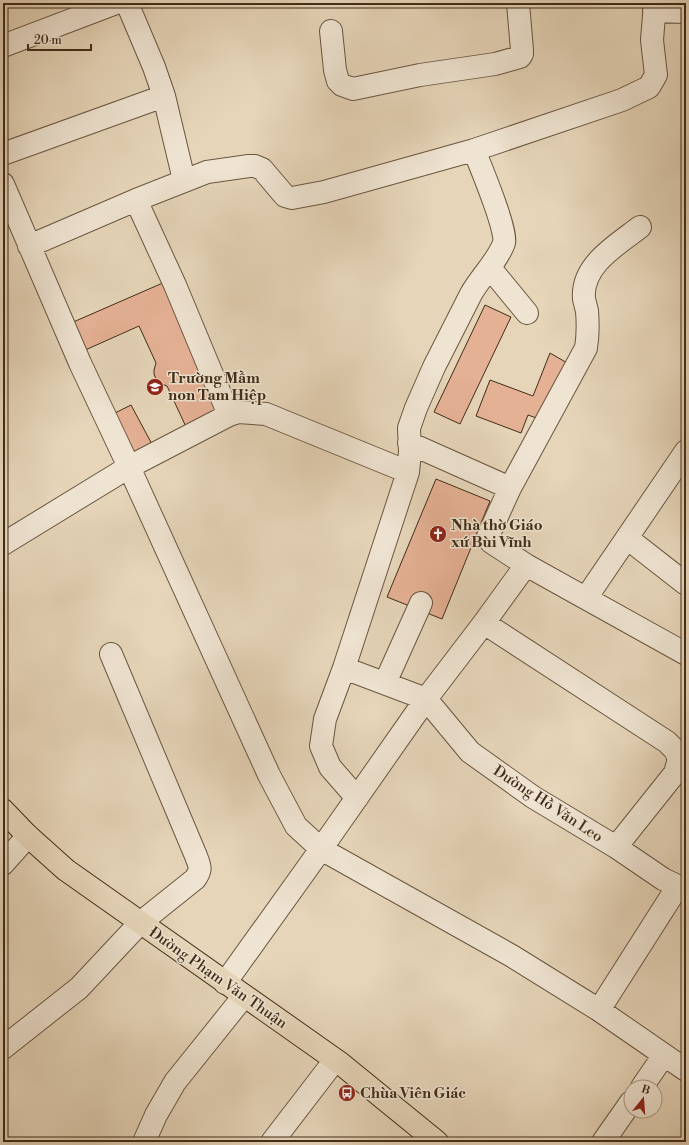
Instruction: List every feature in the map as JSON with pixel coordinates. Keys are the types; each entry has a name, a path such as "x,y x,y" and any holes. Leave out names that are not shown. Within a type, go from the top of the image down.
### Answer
{"main road":[{"name":"Đường Phạm Văn Thuận","path":"3,810 28,836 66,870 335,1060 437,1142"}],"street":[{"path":"3,46 116,3"},
{"path":"127,3 154,67 164,96 184,180"},
{"path":"331,31 335,70 338,80 346,87 353,89 360,88 420,75 495,64 520,57 522,50 518,3"},
{"path":"29,246 184,180 207,172 255,166 262,169 285,196 292,198 324,192 474,150 622,100 649,87 656,75 652,40 654,7 686,12"},
{"path":"3,154 164,96"},
{"path":"357,798 330,767 321,746 325,718 344,668 408,472 410,452 409,428 413,414 434,367 476,285 490,268 504,244 505,239 504,232 474,150"},
{"path":"3,184 11,225 29,246 80,363 129,467 268,775 296,826 322,849 512,956 599,1010 686,1070"},
{"path":"136,200 175,285 229,415"},
{"path":"640,227 597,262 589,274 585,286 584,299 587,312 586,348 510,488 488,537 491,542 526,565 686,654"},
{"path":"490,268 527,313"},
{"path":"3,544 129,467 229,415 238,412 266,414 408,472"},
{"path":"409,443 510,488"},
{"path":"586,598 627,538 683,462"},
{"path":"627,538 686,584"},
{"path":"225,983 322,849 426,699 484,624 526,565"},
{"path":"385,683 421,603"},
{"path":"484,624 667,742 674,750 679,759 675,773 616,847"},
{"path":"3,1048 79,988 140,923 200,873 200,867 111,654"},
{"path":"344,668 426,699"},
{"name":"Đường Hồ Văn Leo","path":"426,699 470,752 532,797 616,847 663,879 682,888"},
{"path":"3,864 28,836"},
{"path":"599,1010 682,888"},
{"path":"144,1142 156,1115 175,1082 244,996"},
{"path":"648,1079 664,1055"},
{"path":"272,1142 335,1060"},
{"path":"603,1142 623,1113"}],"building":[{"path":"165,282 220,412 187,429 167,386 159,383 156,379 154,370 156,363 139,326 83,351 71,323"},
{"path":"485,305 511,317 460,424 434,412"},
{"path":"550,353 569,364 539,419 528,415 521,433 476,416 490,380 533,396"},
{"path":"131,405 153,446 132,457 113,414"},
{"path":"436,479 490,501 442,619 387,597"}],"place":[{"name":"Trường Mầm non Tam Hiệp","path":"155,387"},
{"name":"Nhà thờ Giáo xứ Bùi Vĩnh","path":"438,534"},
{"name":"Chùa Viên Giác","path":"347,1093"}]}
